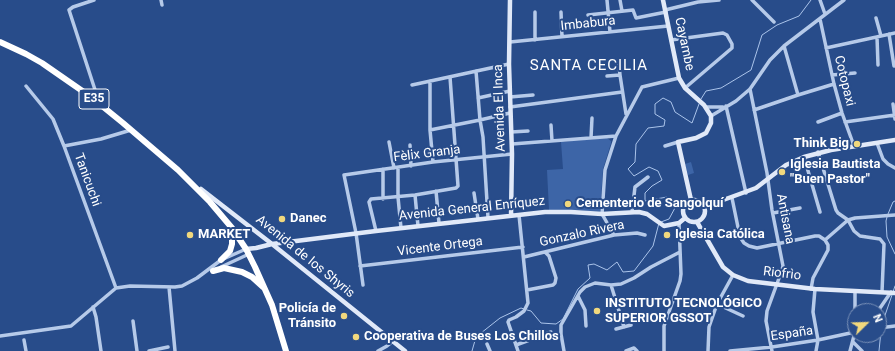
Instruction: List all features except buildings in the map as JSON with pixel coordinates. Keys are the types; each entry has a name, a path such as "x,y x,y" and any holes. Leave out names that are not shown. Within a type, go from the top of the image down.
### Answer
{"highway":[{"name":"E35","path":"0,42 48,66 100,105 190,181 213,205 232,228 247,251 266,289 286,351"},
{"path":"221,260 230,251 232,244 232,228"},
{"path":"212,271 224,268 242,272 256,280 266,289"}],"street":[{"path":"94,0 73,7 69,10 100,105"},
{"path":"161,0 162,5"},
{"name":"Avenida El Inca","path":"510,0 509,64 512,144 511,216"},
{"path":"607,0 610,32"},
{"path":"620,0 622,11"},
{"name":"Cayambe","path":"663,0 678,78 685,88 705,106 711,116"},
{"path":"588,15 633,10 636,18 698,2 719,0"},
{"path":"752,0 774,22"},
{"path":"665,146 696,138 706,133 711,123 711,116 736,101 750,89 770,60 784,46 844,0"},
{"path":"820,1 825,14"},
{"path":"535,12 535,40"},
{"path":"561,12 562,37"},
{"path":"876,18 879,36 878,65"},
{"name":"Cotopaxi","path":"820,19 834,84 842,113 854,146"},
{"name":"Imbabura","path":"510,42 668,26"},
{"path":"671,40 723,33 727,35 732,44 732,48 685,88"},
{"path":"826,48 895,33"},
{"path":"889,34 894,66"},
{"path":"784,46 798,95"},
{"path":"412,85 509,64"},
{"path":"619,65 626,116"},
{"path":"476,71 483,137 488,218"},
{"path":"832,75 855,73"},
{"path":"607,76 620,75"},
{"path":"376,231 369,202 371,199 415,195 456,188 459,184 450,77"},
{"path":"614,235 602,214 605,170 616,136 642,87 678,78"},
{"path":"430,81 430,130 433,162"},
{"path":"754,110 834,84"},
{"name":"Tanicuchi","path":"26,86 53,120 116,288"},
{"name":"Antisana","path":"750,89 768,179 782,270 767,311 766,321 772,349"},
{"path":"478,98 510,91"},
{"path":"430,130 480,120 510,110 622,92"},
{"path":"510,97 533,95"},
{"path":"893,104 895,119"},
{"path":"705,106 726,106"},
{"path":"726,106 746,193"},
{"path":"818,122 842,113"},
{"path":"845,122 894,115"},
{"path":"591,138 592,118"},
{"path":"551,125 552,141"},
{"path":"64,146 101,139 131,130"},
{"path":"511,132 528,131"},
{"path":"512,144 616,136"},
{"path":"704,207 746,193 756,188 786,165 818,152 895,140"},
{"path":"388,142 396,168 401,228"},
{"path":"678,142 691,200"},
{"path":"877,143 883,159 895,168"},
{"path":"410,145 411,166"},
{"path":"818,152 838,213 848,220 854,231 860,236 880,239 884,244 882,292"},
{"name":"Fèlix Granja","path":"356,233 344,175 433,162 512,154"},
{"path":"804,157 820,212"},
{"path":"383,169 383,199"},
{"path":"632,212 635,187 648,177"},
{"name":"Avenida de los Shyris","path":"190,181 272,244 405,351"},
{"path":"436,191 439,224"},
{"path":"474,193 478,219"},
{"path":"415,195 418,226"},
{"path":"732,198 740,237 744,243 753,248 815,236 819,236 825,240 828,245 828,250 813,278 813,315 818,340 816,351"},
{"path":"691,200 698,200 704,207 705,214 697,222 690,222 685,218 682,212 684,206 691,200"},
{"path":"773,213 800,208"},
{"name":"Avenida General Enríquez","path":"116,288 130,286 182,286 221,260 256,248 272,244 356,233 545,212 602,214 632,212 644,213 661,226 679,223"},
{"path":"518,351 508,324 508,320 519,316 527,308 528,301 519,215"},
{"path":"825,240 848,220 894,215"},
{"path":"664,351 664,326 680,281 681,266 679,223 685,218"},
{"path":"697,222 723,267 732,275 717,304 708,331 708,351"},
{"path":"356,233 363,285"},
{"name":"Gonzalo Rivera","path":"524,257 614,235 637,233 645,235"},
{"name":"Vicente Ortega","path":"360,266 523,248"},
{"name":"Avenida General Enríquez","path":"202,274 212,271 247,251"},
{"path":"527,290 553,285 555,283 556,278 549,256 545,252"},
{"path":"564,351 561,334 562,325 578,296 585,287 591,284 622,284 650,267 680,252"},
{"name":"Riofrìo","path":"732,275 748,281 813,289 892,293"},
{"path":"611,284 624,327"},
{"path":"169,287 175,351"},
{"path":"0,336 71,326 116,288"},
{"path":"854,303 855,291"},
{"path":"884,303 892,293"},
{"path":"578,296 585,310 586,326"},
{"path":"717,304 742,316"},
{"path":"93,307 101,351"},
{"path":"132,321 137,351"},
{"path":"616,329 631,325"},
{"path":"516,345 551,332"},
{"name":"España","path":"730,351 772,349 847,333"},
{"path":"24,340 26,351"},
{"path":"378,351 393,341"},
{"path":"854,343 862,351"},
{"path":"487,344 490,351"},
{"path":"150,351 168,347"},
{"path":"626,351 634,348 636,351"}],"shaded area":[{"path":"607,138 611,141 611,143 603,169 600,212 549,210 547,170 563,169 561,142"},
{"path":"691,162 694,173 688,175 685,164"}],"waterway":[{"path":"701,99 706,91 721,88 751,70 762,35 777,25 799,16 811,0"},
{"path":"661,222 669,219 676,206 667,197 645,201 645,193 652,186 662,180 658,171 649,167 634,176 628,169 635,162 636,144 648,128 664,126 665,120 655,114 655,104 663,98 671,102 675,112 692,123 699,104"},
{"path":"888,214 893,202 895,201"},
{"path":"887,217 887,237 895,254"},
{"path":"527,310 531,311 541,323 556,324 563,319 578,289 590,278 588,265 594,264 607,270 617,262 623,272 634,271 653,246 659,223"},
{"path":"893,292 895,286"},
{"path":"887,310 892,295"},
{"path":"472,351 476,337 500,318 521,308 524,309"},
{"path":"879,351 880,343"}],"place":[{"name":"Think Big","path":"857,144"},
{"name":"Iglesia Bautista \"Buen Pastor\"","path":"782,172"},
{"name":"Cementerio de Sangolquí","path":"568,204"},
{"name":"Danec","path":"282,219"},
{"name":"MARKET","path":"190,235"},
{"name":"Iglesia Católica","path":"667,235"},
{"name":"INSTITUTO TECNOLÓGICO SUPERIOR GSSOT","path":"597,311"},
{"name":"Policía de Tránsito","path":"344,316"},
{"name":"Cooperativa de Buses Los Chillos","path":"356,337"}],"district":[{"name":"SANTA CECILIA","path":"589,66"}]}
